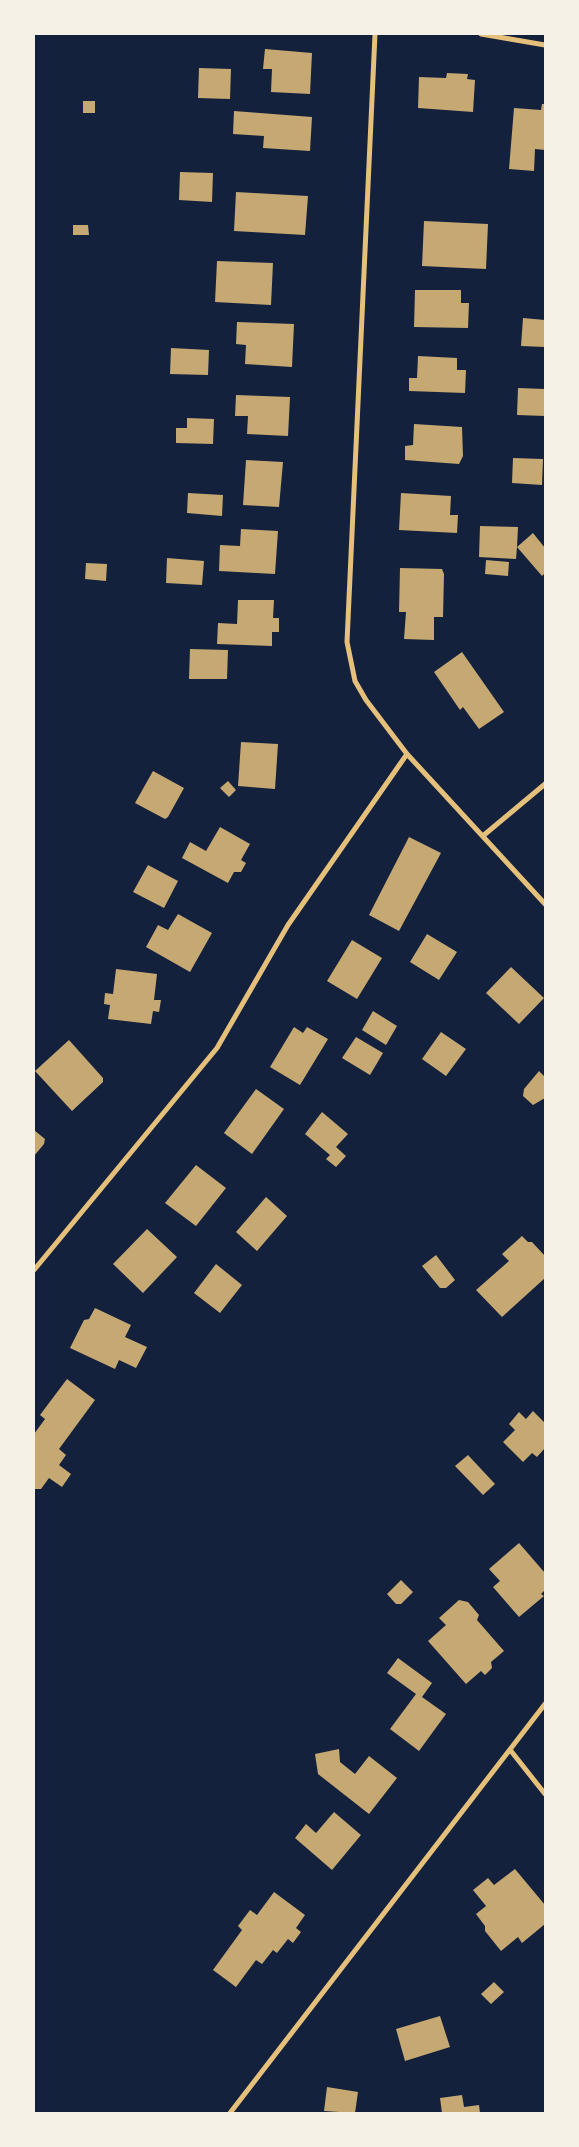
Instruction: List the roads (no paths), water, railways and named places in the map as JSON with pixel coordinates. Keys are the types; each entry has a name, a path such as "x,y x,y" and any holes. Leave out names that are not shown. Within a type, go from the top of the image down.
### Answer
{"street":[{"path":"375,34 347,642 355,681 366,700 407,754 484,835 545,904"},
{"path":"481,34 545,45"},
{"path":"34,1270 217,1048 288,925 407,754"},
{"path":"484,835 545,784"},
{"path":"230,2113 545,1704"},
{"path":"510,1751 545,1794"}]}
